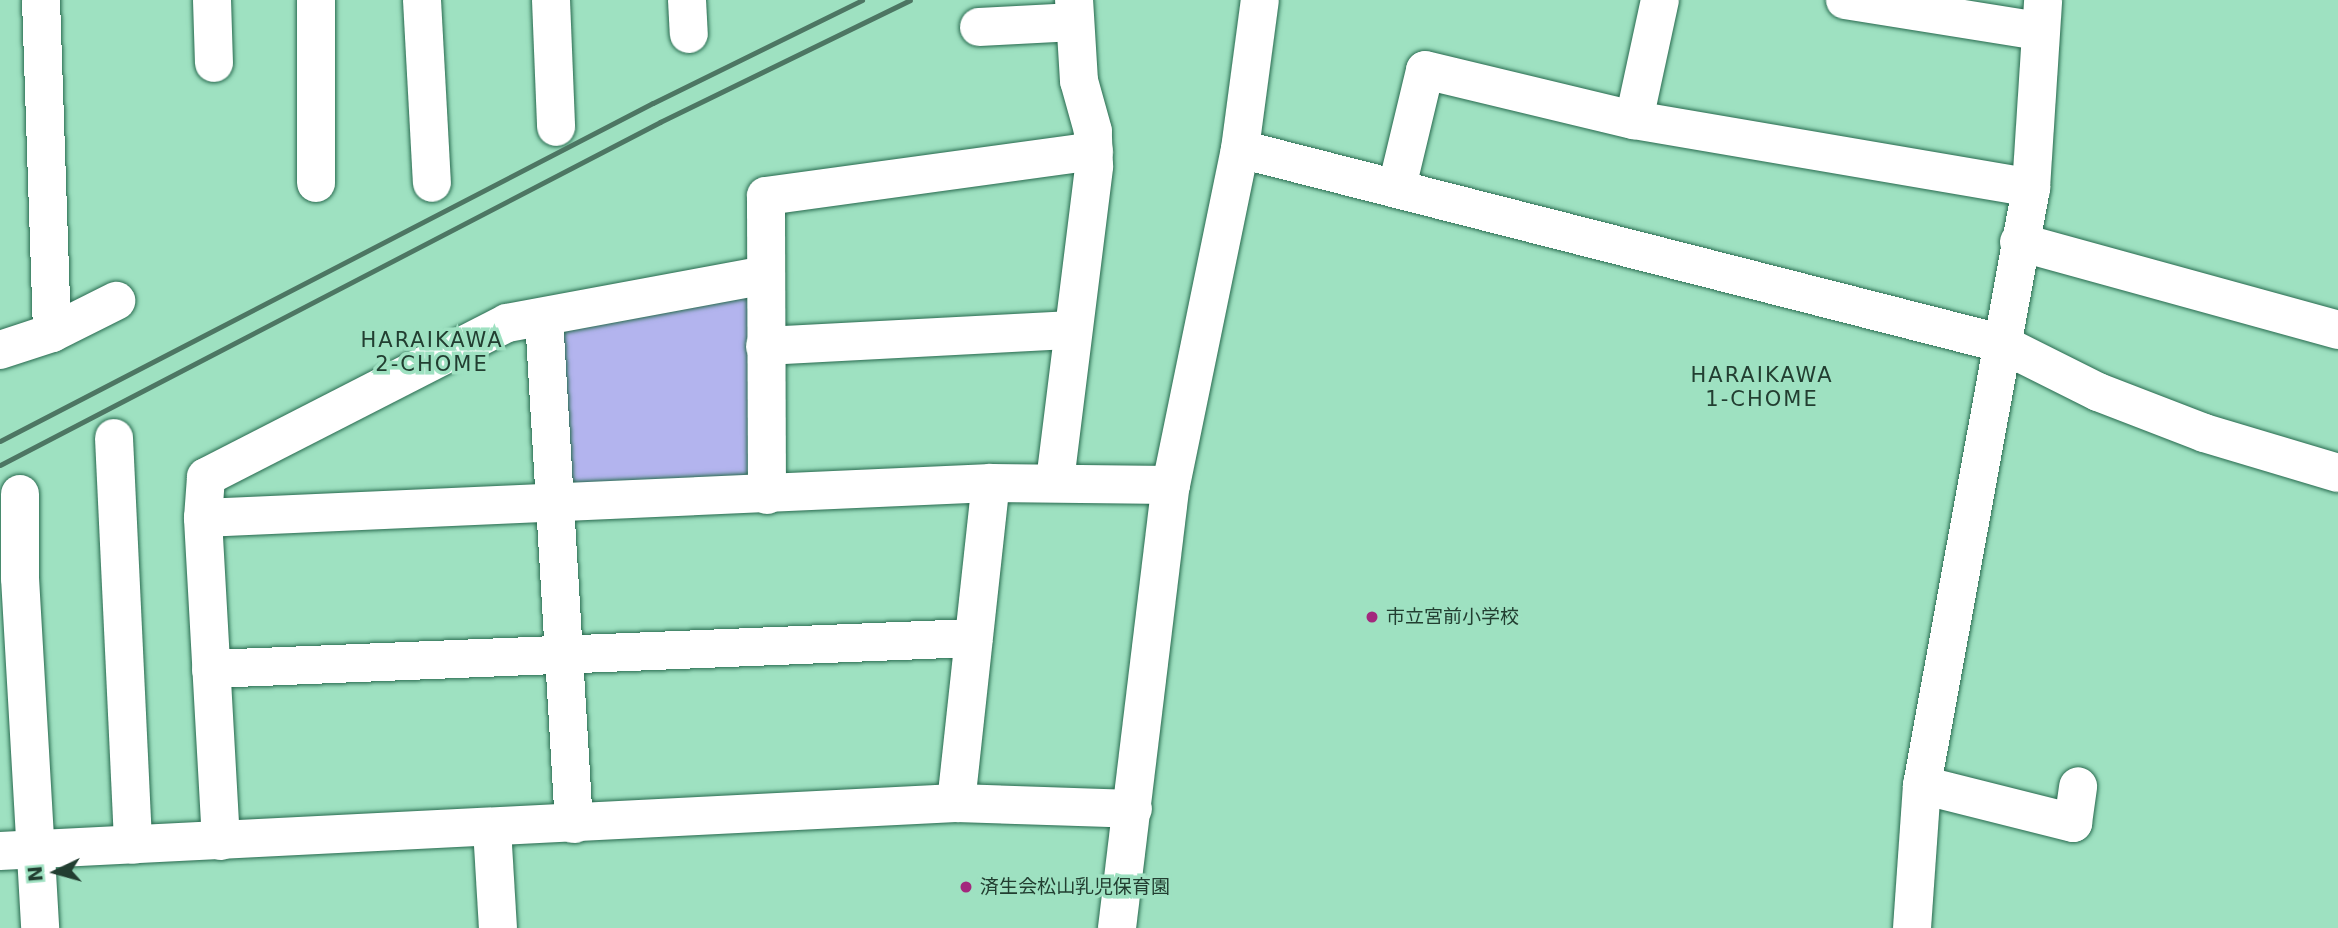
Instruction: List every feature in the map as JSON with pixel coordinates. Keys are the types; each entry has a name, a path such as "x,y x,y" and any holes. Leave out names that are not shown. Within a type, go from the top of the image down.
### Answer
{"street":[{"path":"41,0 52,332"},
{"path":"212,0 214,63"},
{"path":"316,0 316,183"},
{"path":"422,0 432,183"},
{"path":"551,0 556,127"},
{"path":"1117,928 1171,485 1240,149 1260,0"},
{"path":"1634,120 1660,0"},
{"path":"1845,0 2041,15 2031,188 2000,343 1922,785 1912,928"},
{"path":"979,27 1074,11 1079,81 1093,131 1094,151 1055,481"},
{"path":"1398,187 1425,70 1634,120 2031,188"},
{"path":"1240,149 1398,187 2000,343 2098,392 2192,429 2338,473"},
{"path":"767,495 766,196 1094,151"},
{"path":"2019,242 2338,330"},
{"path":"221,841 203,518 206,477 220,467 507,323 765,275"},
{"path":"0,350 52,332 116,301"},
{"path":"544,318 574,824"},
{"path":"765,346 1073,330"},
{"path":"114,438 133,845"},
{"path":"203,518 555,505 991,483 1055,481 1171,485"},
{"path":"956,803 991,483"},
{"path":"19,494 18,850 40,928"},
{"path":"211,669 973,638"},
{"path":"1922,785 2073,823 2078,786"},
{"path":"18,850 956,803 1133,809"},
{"path":"492,828 498,928"}],"shaded area":[{"path":"755,288 756,487 562,494 552,327"}],"railway":[{"path":"0,441 653,103 862,0"},
{"path":"0,465 660,122 910,0"}],"place":[{"name":"市立宮前小学校","path":"1372,617"},
{"name":"済生会松山乳児保育園","path":"966,887"}],"district":[{"name":"HARAIKAWA 2-CHOME","path":"432,352"},
{"name":"HARAIKAWA 1-CHOME","path":"1762,387"}]}
